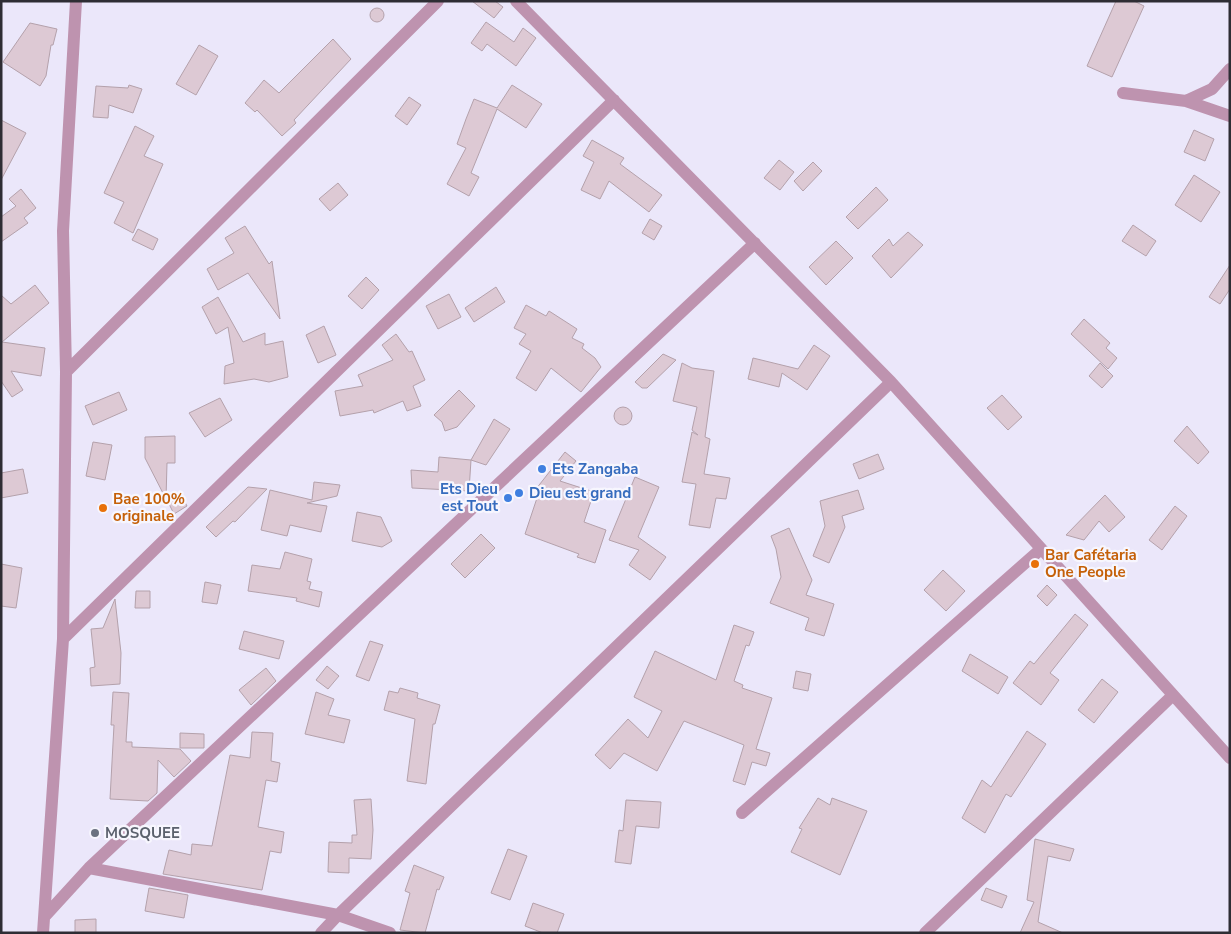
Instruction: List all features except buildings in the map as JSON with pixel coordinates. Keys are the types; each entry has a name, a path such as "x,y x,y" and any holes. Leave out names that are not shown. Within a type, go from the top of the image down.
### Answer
{"street":[{"path":"43,933 46,915 63,639 66,372 63,231 76,1"},
{"path":"66,372 438,1"},
{"path":"516,1 891,382 1172,696 1230,758"},
{"path":"1186,101 1212,90 1230,69"},
{"path":"1123,93 1186,101 1230,116"},
{"path":"63,639 614,100"},
{"path":"46,915 88,868 755,244"},
{"path":"321,933 891,382"},
{"path":"742,814 1041,549"},
{"path":"925,933 1172,696"},
{"path":"88,868 338,915 390,933"}],"place":[{"name":"Ets Zangaba","path":"542,469"},
{"name":"Dieu est grand","path":"519,493"},
{"name":"Ets Dieu est Tout","path":"508,498"},
{"name":"Bae 100% originale","path":"103,508"},
{"name":"Bar Cafétaria One People","path":"1035,564"},
{"name":"MOSQUEE","path":"95,833"}]}
